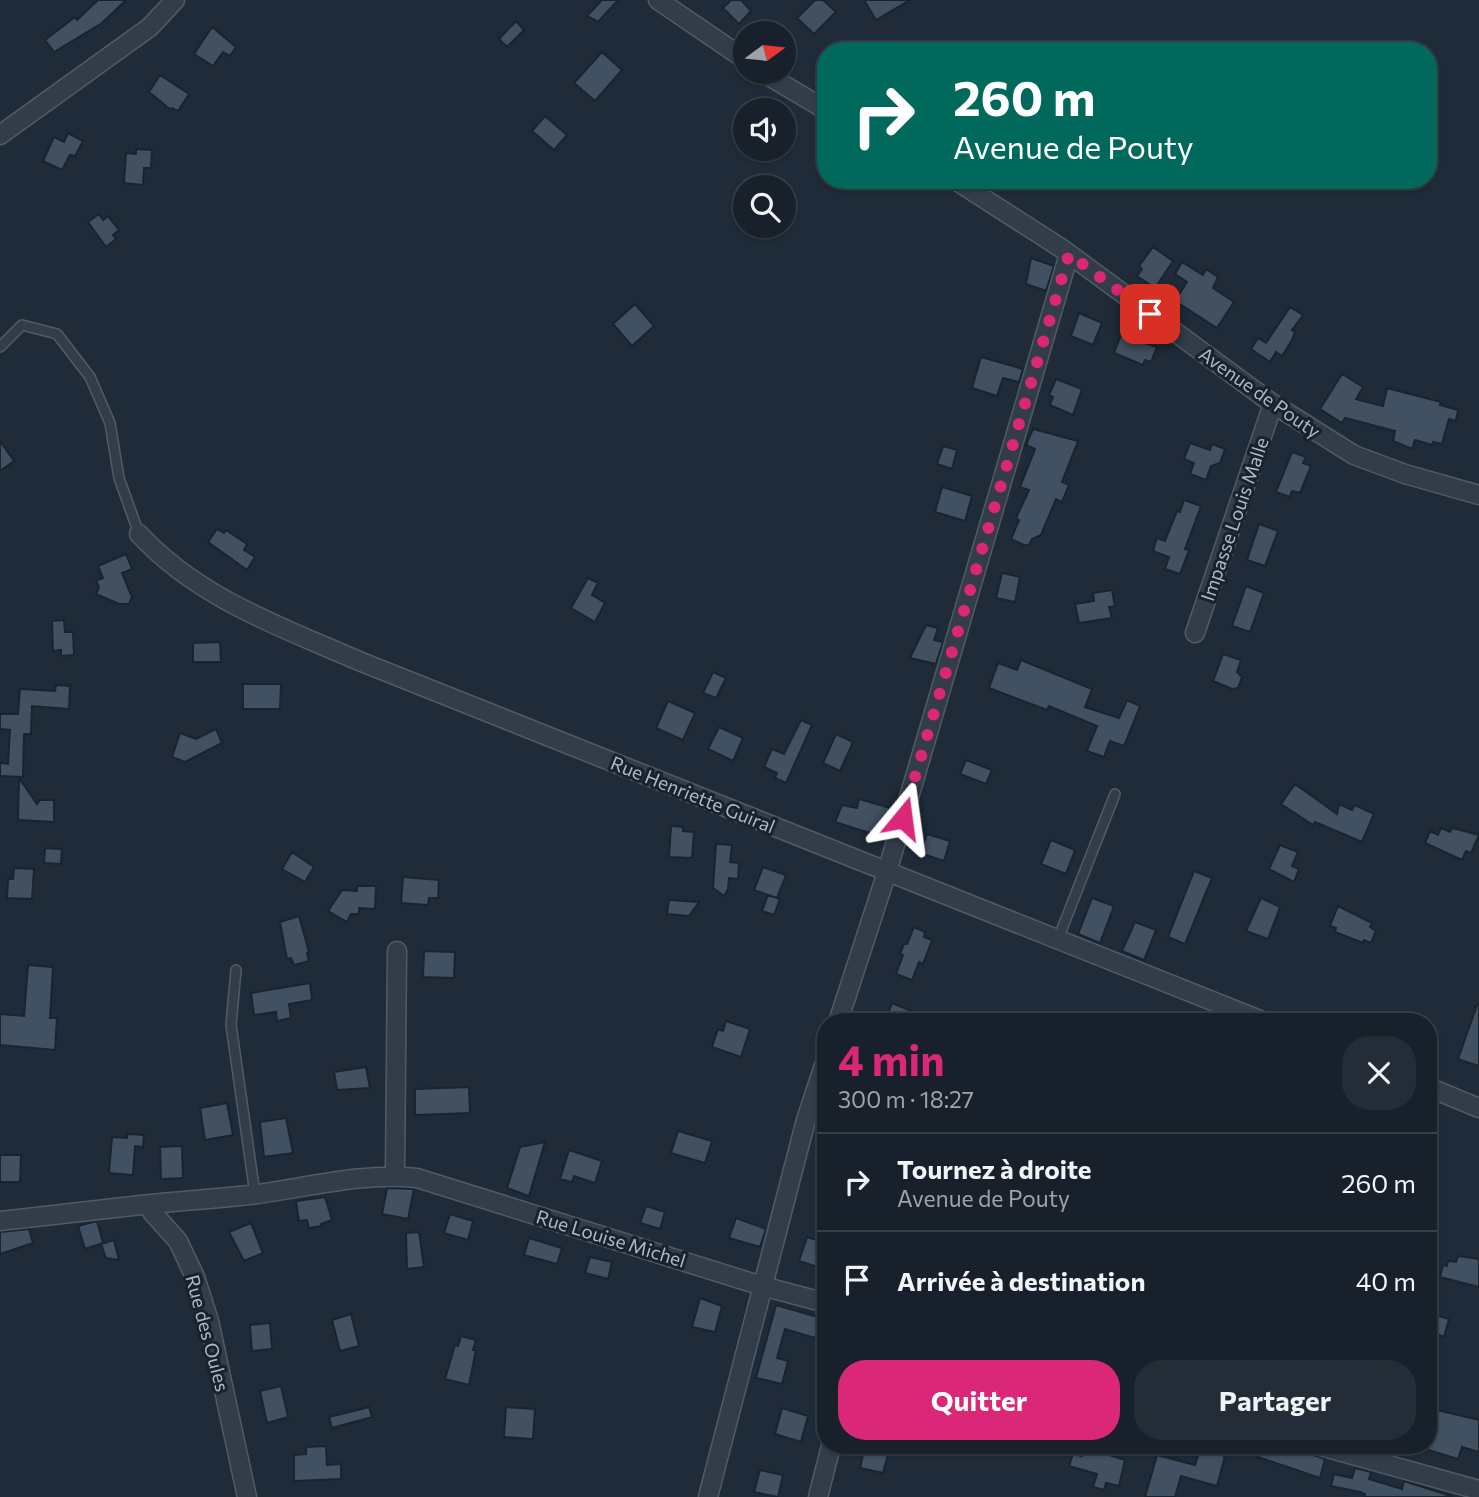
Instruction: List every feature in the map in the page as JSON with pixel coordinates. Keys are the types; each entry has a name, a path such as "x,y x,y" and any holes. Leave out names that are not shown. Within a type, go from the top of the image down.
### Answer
{"street":[{"path":"0,135 150,27 175,0"},
{"path":"658,0 676,8 733,50"},
{"path":"782,84 817,105"},
{"name":"Avenue de Pouty","path":"971,189 1069,254 1273,404 1354,455 1405,474 1479,495"},
{"path":"841,1013 887,872 1069,254"},
{"name":"Impasse Louis Malle","path":"1195,633 1273,404"},
{"name":"Rue Henriette Guiral","path":"139,534 159,556 236,608 359,661 1243,1013"},
{"path":"395,1175 397,951"},
{"path":"708,1497 817,1086"},
{"path":"1437,1091 1479,1108"},
{"name":"Rue Louise Michel","path":"149,1203 255,1194 395,1175 417,1178 762,1286 817,1301"},
{"path":"0,1221 149,1203"},
{"name":"Rue des Oules","path":"149,1203 152,1212 178,1241 195,1277 209,1321 247,1497"},
{"path":"818,1497 829,1454"},
{"path":"1349,1454 1479,1490"}],"lane":[{"path":"0,346 22,325 57,334 90,377 110,423 119,478 139,534"},
{"path":"1058,939 1115,794"},
{"path":"236,970 231,1025 255,1194"}],"building":[{"path":"98,0 126,0 102,23 54,52 45,40 75,17 77,20"},
{"path":"602,0 618,0 598,22 587,16"},
{"path":"731,0 741,0 751,11 742,21 736,21 723,8"},
{"path":"815,0 823,0 836,12 814,34 797,18"},
{"path":"864,0 910,0 876,20"},
{"path":"516,21 524,30 507,47 499,39"},
{"path":"212,27 236,47 230,56 223,52 213,66 194,54"},
{"path":"602,52 622,70 595,101 574,83"},
{"path":"160,75 189,94 178,111 172,108 171,110 149,92"},
{"path":"545,116 567,135 554,150 532,131"},
{"path":"68,133 83,141 75,156 70,155 62,170 43,161 54,137 64,142"},
{"path":"136,149 152,150 151,168 144,168 143,185 124,183 126,153 136,154"},
{"path":"99,214 103,220 108,216 119,230 113,235 116,239 106,247 88,222"},
{"path":"1153,247 1173,261 1155,288 1137,276 1142,269 1139,266"},
{"path":"1031,258 1054,266 1046,291 1026,284"},
{"path":"1182,262 1203,275 1206,269 1218,277 1213,288 1234,302 1217,328 1175,301 1187,282 1175,274"},
{"path":"635,304 654,326 632,346 613,324"},
{"path":"1290,307 1303,315 1292,330 1295,332 1292,340 1282,356 1276,352 1270,362 1251,349 1258,338 1266,343"},
{"path":"1079,313 1102,323 1093,345 1071,336"},
{"path":"1121,335 1157,347 1151,362 1145,360 1143,365 1114,353"},
{"path":"981,357 1023,369 1019,382 1003,378 997,396 972,388"},
{"path":"1342,374 1363,387 1356,399 1383,406 1387,388 1441,402 1440,405 1458,410 1456,421 1449,419 1442,444 1433,442 1432,445 1415,440 1412,449 1393,441 1395,431 1345,418 1342,423 1320,409"},
{"path":"1056,379 1082,389 1073,415 1050,405 1053,397 1049,395"},
{"path":"1033,429 1078,441 1062,482 1069,485 1062,502 1056,499 1041,535 1032,539 1029,545 1024,545 1011,539 1019,520 1016,518 1029,490 1020,487 1035,449 1026,445"},
{"path":"0,441 14,461 0,471"},
{"path":"1190,443 1210,450 1212,444 1225,449 1220,463 1211,466 1206,480 1190,474 1194,463 1184,459"},
{"path":"943,446 957,450 952,469 937,464"},
{"path":"1292,452 1306,457 1303,463 1311,466 1300,493 1292,491 1290,497 1276,492"},
{"path":"942,487 972,496 965,521 935,512"},
{"path":"1184,500 1201,506 1185,549 1189,550 1180,574 1165,569 1169,557 1153,551 1157,538 1165,541"},
{"path":"1259,524 1278,531 1265,566 1247,560"},
{"path":"217,529 224,533 226,530 247,544 244,550 255,557 247,570 208,542"},
{"path":"126,554 132,569 122,573 132,597 129,604 119,604 96,594 99,587 96,581 103,578 98,566"},
{"path":"1002,573 1020,577 1015,602 996,598"},
{"path":"588,578 598,583 592,595 605,603 595,622 571,608"},
{"path":"1246,586 1264,593 1250,632 1232,626"},
{"path":"1112,590 1115,606 1109,607 1112,618 1079,623 1075,604 1094,601 1093,593"},
{"path":"64,620 65,632 73,632 74,655 61,656 61,650 53,651 52,621"},
{"path":"926,625 938,628 934,640 943,642 936,664 910,658"},
{"path":"220,642 221,662 193,662 193,643"},
{"path":"1223,654 1241,660 1237,672 1242,677 1238,688 1232,689 1213,681"},
{"path":"1021,660 1092,689 1085,707 1119,718 1127,700 1140,706 1124,746 1110,741 1104,757 1087,751 1097,726 1049,706 1047,710 989,688 998,663 1017,670"},
{"path":"713,672 726,678 716,698 703,693"},
{"path":"243,684 281,684 280,709 243,709"},
{"path":"56,685 70,686 69,709 32,706 31,734 24,734 23,777 0,776 0,763 8,764 10,730 0,729 0,714 18,714 20,689 55,691"},
{"path":"668,701 695,713 683,740 656,728"},
{"path":"801,720 812,725 786,783 775,778 777,773 764,767 772,749 784,754"},
{"path":"719,727 743,738 733,761 708,749"},
{"path":"216,729 222,743 185,762 172,757 180,733 196,739"},
{"path":"836,734 853,742 840,771 823,763"},
{"path":"966,760 992,770 986,784 960,774"},
{"path":"19,778 37,804 40,800 54,800 54,822 18,820"},
{"path":"1295,784 1337,814 1339,804 1352,810 1355,805 1374,814 1362,842 1315,822 1313,825 1281,804"},
{"path":"859,799 894,809 885,838 835,822 842,805 857,808"},
{"path":"671,826 694,832 692,858 669,857"},
{"path":"1441,828 1450,832 1452,828 1479,835 1471,853 1466,851 1462,860 1425,843 1430,831 1438,835"},
{"path":"927,834 950,841 944,861 920,853"},
{"path":"1051,840 1075,850 1066,874 1041,864"},
{"path":"716,844 732,845 730,862 739,863 738,879 729,878 724,896 713,888"},
{"path":"1280,845 1298,852 1292,866 1299,869 1294,882 1269,869"},
{"path":"45,848 62,849 61,864 44,863"},
{"path":"292,852 314,867 305,882 282,869"},
{"path":"763,867 786,875 777,898 754,890"},
{"path":"14,868 34,869 32,899 7,898 8,879 13,879"},
{"path":"1194,871 1212,878 1185,944 1168,937"},
{"path":"403,877 439,880 438,898 429,898 428,905 401,903"},
{"path":"357,886 376,886 375,909 359,908 359,914 351,914 347,922 328,911 342,890 357,891"},
{"path":"768,895 780,899 774,915 762,911"},
{"path":"1092,898 1114,906 1100,943 1078,934"},
{"path":"1261,898 1280,907 1268,939 1246,931"},
{"path":"669,900 699,902 689,916 667,914"},
{"path":"1338,906 1372,923 1370,927 1376,931 1371,943 1364,940 1363,943 1335,932 1336,928 1330,926"},
{"path":"299,916 309,961 294,965 291,958 287,959 280,922"},
{"path":"1135,922 1156,930 1144,960 1122,951"},
{"path":"914,927 925,932 924,937 932,940 923,964 919,962 912,980 896,974 903,955 900,954"},
{"path":"424,951 455,952 454,978 423,977"},
{"path":"28,965 53,967 50,1018 57,1018 55,1050 0,1045 0,1014 24,1016"},
{"path":"310,983 312,1000 289,1004 291,1018 277,1021 276,1012 254,1015 251,993"},
{"path":"892,1003 914,1012 914,1013 888,1013"},
{"path":"1479,1005 1479,1066 1458,1059"},
{"path":"726,1021 750,1029 741,1057 712,1047 718,1029 723,1031"},
{"path":"366,1067 370,1088 337,1090 334,1072"},
{"path":"469,1087 470,1113 415,1115 415,1089"},
{"path":"227,1103 233,1135 205,1140 200,1108"},
{"path":"286,1118 293,1153 264,1157 260,1122"},
{"path":"678,1131 712,1141 705,1163 671,1153"},
{"path":"127,1134 144,1135 143,1147 135,1146 133,1175 109,1173 112,1137 127,1138"},
{"path":"545,1142 529,1196 507,1188 520,1147"},
{"path":"182,1146 183,1178 161,1179 160,1147"},
{"path":"569,1150 602,1161 595,1183 574,1176 572,1182 560,1179"},
{"path":"0,1155 21,1155 20,1182 0,1182"},
{"path":"387,1188 414,1189 408,1219 382,1214"},
{"path":"325,1197 332,1220 309,1228 307,1220 299,1221 296,1201"},
{"path":"646,1206 665,1212 660,1229 640,1223"},
{"path":"450,1214 473,1221 468,1240 444,1233"},
{"path":"736,1218 766,1229 760,1247 729,1238"},
{"path":"97,1221 103,1243 85,1249 78,1226"},
{"path":"251,1223 263,1253 244,1261 229,1232"},
{"path":"29,1229 33,1243 0,1254 0,1232"},
{"path":"419,1232 424,1267 407,1269 406,1233"},
{"path":"807,1237 817,1240 817,1267 799,1261"},
{"path":"529,1238 562,1248 557,1264 524,1255"},
{"path":"114,1240 119,1260 106,1258 101,1244"},
{"path":"1458,1256 1479,1259 1479,1287 1440,1277 1443,1265 1447,1266 1448,1261 1456,1262"},
{"path":"590,1257 612,1262 608,1279 585,1273"},
{"path":"700,1298 722,1306 715,1332 692,1327"},
{"path":"776,1305 817,1317 815,1338 785,1329 777,1358 788,1361 782,1384 756,1378"},
{"path":"351,1314 359,1346 340,1351 332,1320"},
{"path":"1437,1316 1449,1319 1444,1337 1437,1334"},
{"path":"270,1323 272,1349 252,1351 250,1325"},
{"path":"461,1336 476,1340 469,1385 445,1379 455,1345 458,1346"},
{"path":"281,1386 288,1417 267,1423 260,1391"},
{"path":"369,1407 372,1417 332,1428 329,1417"},
{"path":"506,1407 535,1409 533,1439 504,1437"},
{"path":"782,1408 808,1416 801,1442 775,1434"},
{"path":"1437,1410 1479,1420 1479,1452 1462,1447 1458,1459 1437,1453"},
{"path":"326,1446 327,1465 341,1464 341,1479 294,1481 294,1455 306,1454 306,1447"},
{"path":"863,1454 888,1454 883,1473 860,1468"},
{"path":"1073,1454 1107,1454 1125,1460 1119,1486 1106,1483 1104,1490 1093,1487 1097,1474 1069,1466"},
{"path":"1198,1454 1225,1456 1217,1486 1181,1476 1175,1497 1145,1497 1157,1455 1195,1465"},
{"path":"1259,1454 1311,1454 1325,1459 1320,1478 1258,1457"},
{"path":"1355,1468 1371,1472 1369,1479 1402,1489 1404,1481 1454,1497 1364,1497 1365,1494 1360,1492 1331,1486 1334,1474 1352,1478"},
{"path":"760,1470 783,1475 778,1497 754,1492"}],"route":[{"path":"903,818 1069,254 1150,314"}]}
